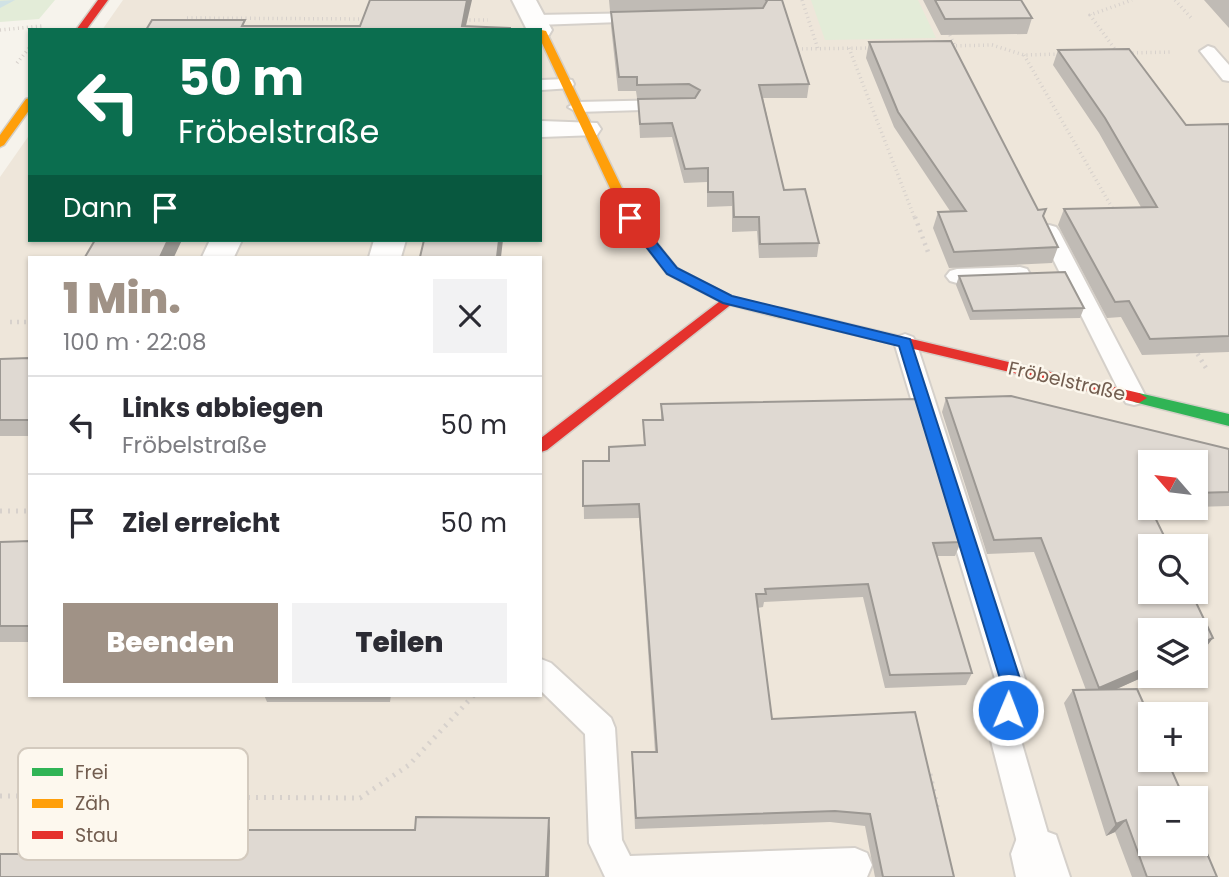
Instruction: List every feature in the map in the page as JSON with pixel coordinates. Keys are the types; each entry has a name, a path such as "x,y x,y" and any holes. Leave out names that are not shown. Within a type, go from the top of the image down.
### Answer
{"street":[{"path":"82,28 103,0"},
{"name":"Fröbelstraße","path":"542,34 630,218 672,271 727,300 1229,419"},
{"path":"0,143 28,104"},
{"path":"542,129 582,118"},
{"path":"546,436 727,300"}],"lane":[{"path":"535,20 661,18"},
{"path":"1208,51 1229,76"},
{"path":"542,85 566,84"},
{"path":"582,118 688,105"},
{"path":"1049,231 1134,397"},
{"path":"957,276 1070,272"},
{"path":"905,342 1011,682 1005,737 1040,866"},
{"path":"542,673 600,729 606,843 621,873 855,865"}],"path":[{"path":"802,0 818,49"},
{"path":"1118,53 1090,15 1132,0"},
{"path":"187,18 368,19"},
{"path":"466,20 535,20"},
{"path":"944,23 955,46"},
{"path":"0,30 47,25"},
{"path":"942,46 992,45 1024,55 1064,54"},
{"path":"849,48 932,263"},
{"path":"792,49 875,48"},
{"path":"1104,53 1208,51"},
{"path":"1024,55 1120,220"},
{"path":"10,322 28,322"},
{"path":"1188,337 1209,373"},
{"path":"0,511 28,511"},
{"path":"248,797 360,798 409,765 472,697"},
{"path":"930,774 941,825"},
{"path":"0,796 18,796"}],"shaded area":[{"path":"123,0 1229,0 1229,877 0,877 0,177 28,137 28,242 542,242 542,28 103,28"}],"green space":[{"path":"0,0 55,0 39,19 0,22"},
{"path":"811,0 918,0 936,38 825,40"}],"building":[{"path":"370,0 467,0 462,26 510,28 147,28 152,20 245,20 242,26 360,26"},
{"path":"766,0 782,0 809,84 759,85 784,190 805,189 819,243 760,244 759,217 734,217 733,192 708,192 708,168 685,169 672,123 640,124 638,99 695,98 700,90 689,84 637,85 637,77 619,77 611,12 763,8"},
{"path":"935,0 1021,0 1032,18 945,19"},
{"path":"951,41 1038,210 1046,209 1043,216 1058,247 954,252 938,212 966,211 898,112 869,42"},
{"path":"1129,49 1186,125 1229,124 1229,336 1150,339 1129,301 1115,302 1064,209 1157,207 1105,118 1058,50"},
{"path":"94,242 167,242 160,256 86,256"},
{"path":"424,242 499,242 497,256 420,256"},
{"path":"1065,272 1084,308 973,311 959,276"},
{"path":"28,358 28,420 0,420 0,359"},
{"path":"1011,396 1229,449 1229,492 1208,493 1208,450 1138,450 1138,520 1156,520 1163,534 1138,534 1138,604 1197,604 1203,618 1138,618 1138,671 1099,688 1041,538 994,540 946,398"},
{"path":"917,399 961,542 933,543 972,673 890,675 868,584 765,589 766,594 756,594 772,719 915,712 954,877 883,877 870,814 835,811 636,818 632,752 657,752 639,504 583,506 583,461 609,461 609,447 645,445 643,420 663,420 661,404"},
{"path":"28,541 28,626 0,626 0,542"},
{"path":"1208,628 1213,638 1208,640"},
{"path":"1137,689 1143,702 1138,702 1138,772 1172,772 1179,786 1138,786 1138,853 1126,820 1116,824 1073,690"},
{"path":"416,817 549,818 546,877 0,877 0,854 18,854 18,860 248,860 248,830 415,830"},
{"path":"1139,856 1208,856 1217,877 1147,877"}],"waterway":[{"path":"0,5 10,0"}],"traffic: fast":[{"path":"1139,398 1229,420"}],"traffic: slow":[{"path":"542,33 630,218 672,271 728,300 781,313"},
{"path":"0,143 28,104"}],"traffic: jam":[{"path":"82,28 103,0"},
{"path":"542,445 728,300"},
{"path":"781,313 1139,398"}],"route":[{"path":"630,218 672,271 727,300 905,342 1011,682 1008,710"}]}
